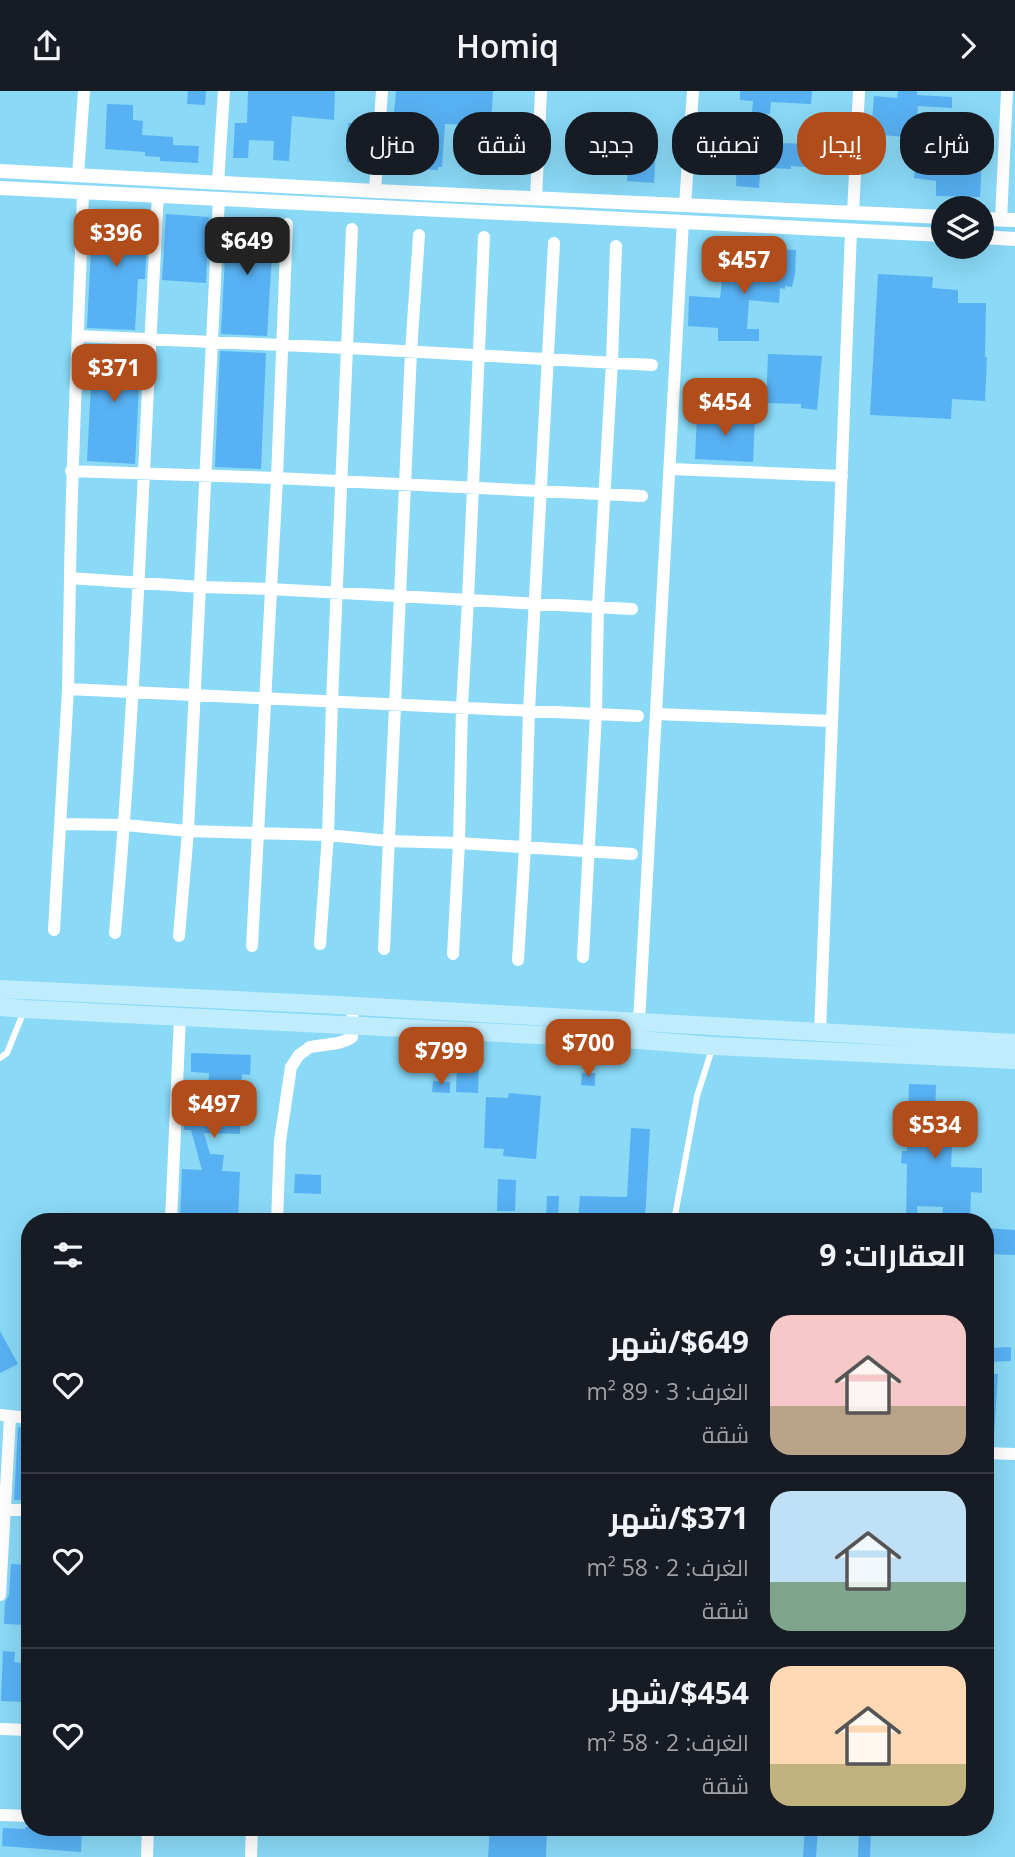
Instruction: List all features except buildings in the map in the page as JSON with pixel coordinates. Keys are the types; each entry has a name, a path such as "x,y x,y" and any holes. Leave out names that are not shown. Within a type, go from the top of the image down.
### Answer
{"main road":[{"path":"0,989 353,1005 1015,1043"},
{"path":"0,1007 1015,1060"}],"street":[{"path":"78,175 84,91"},
{"path":"218,183 224,91"},
{"path":"375,191 382,91"},
{"path":"536,199 541,91"},
{"path":"685,205 693,91"},
{"path":"853,214 859,91"},
{"path":"1007,91 1008,220"},
{"path":"0,171 375,191 452,203 536,199 931,217"},
{"path":"0,188 219,198 452,203 683,221 931,234"},
{"path":"54,930 68,689 71,471 79,336 83,192"},
{"path":"115,933 133,691 158,195"},
{"path":"179,936 188,831 219,198"},
{"path":"639,1022 683,221"},
{"path":"251,946 277,478 287,224"},
{"path":"320,944 328,835 352,229"},
{"path":"820,1033 851,231"},
{"path":"384,949 411,352 419,235"},
{"path":"453,954 484,237"},
{"path":"994,238 1015,239"},
{"path":"518,960 554,243"},
{"path":"583,957 616,246"},
{"path":"79,336 281,344 652,365"},
{"path":"670,469 842,477"},
{"path":"71,471 642,496"},
{"path":"70,578 139,584 632,609"},
{"path":"68,689 638,716"},
{"path":"656,714 832,721"},
{"path":"60,824 328,835 388,841 632,854"},
{"path":"277,1213 280,1141 291,1067 299,1055 310,1047 352,1037 353,1005"},
{"path":"171,1213 180,1017"},
{"path":"0,1595 5,1510 5,1416"},
{"path":"994,1453 1015,1454"},
{"path":"5,1510 21,1510"},
{"path":"0,1729 21,1730"},
{"path":"0,1815 21,1816"},
{"path":"146,1857 147,1836"},
{"path":"251,1857 252,1836"}],"lane":[{"path":"0,1058 7,1053 25,1009"},
{"path":"675,1213 697,1096 713,1046"}]}
